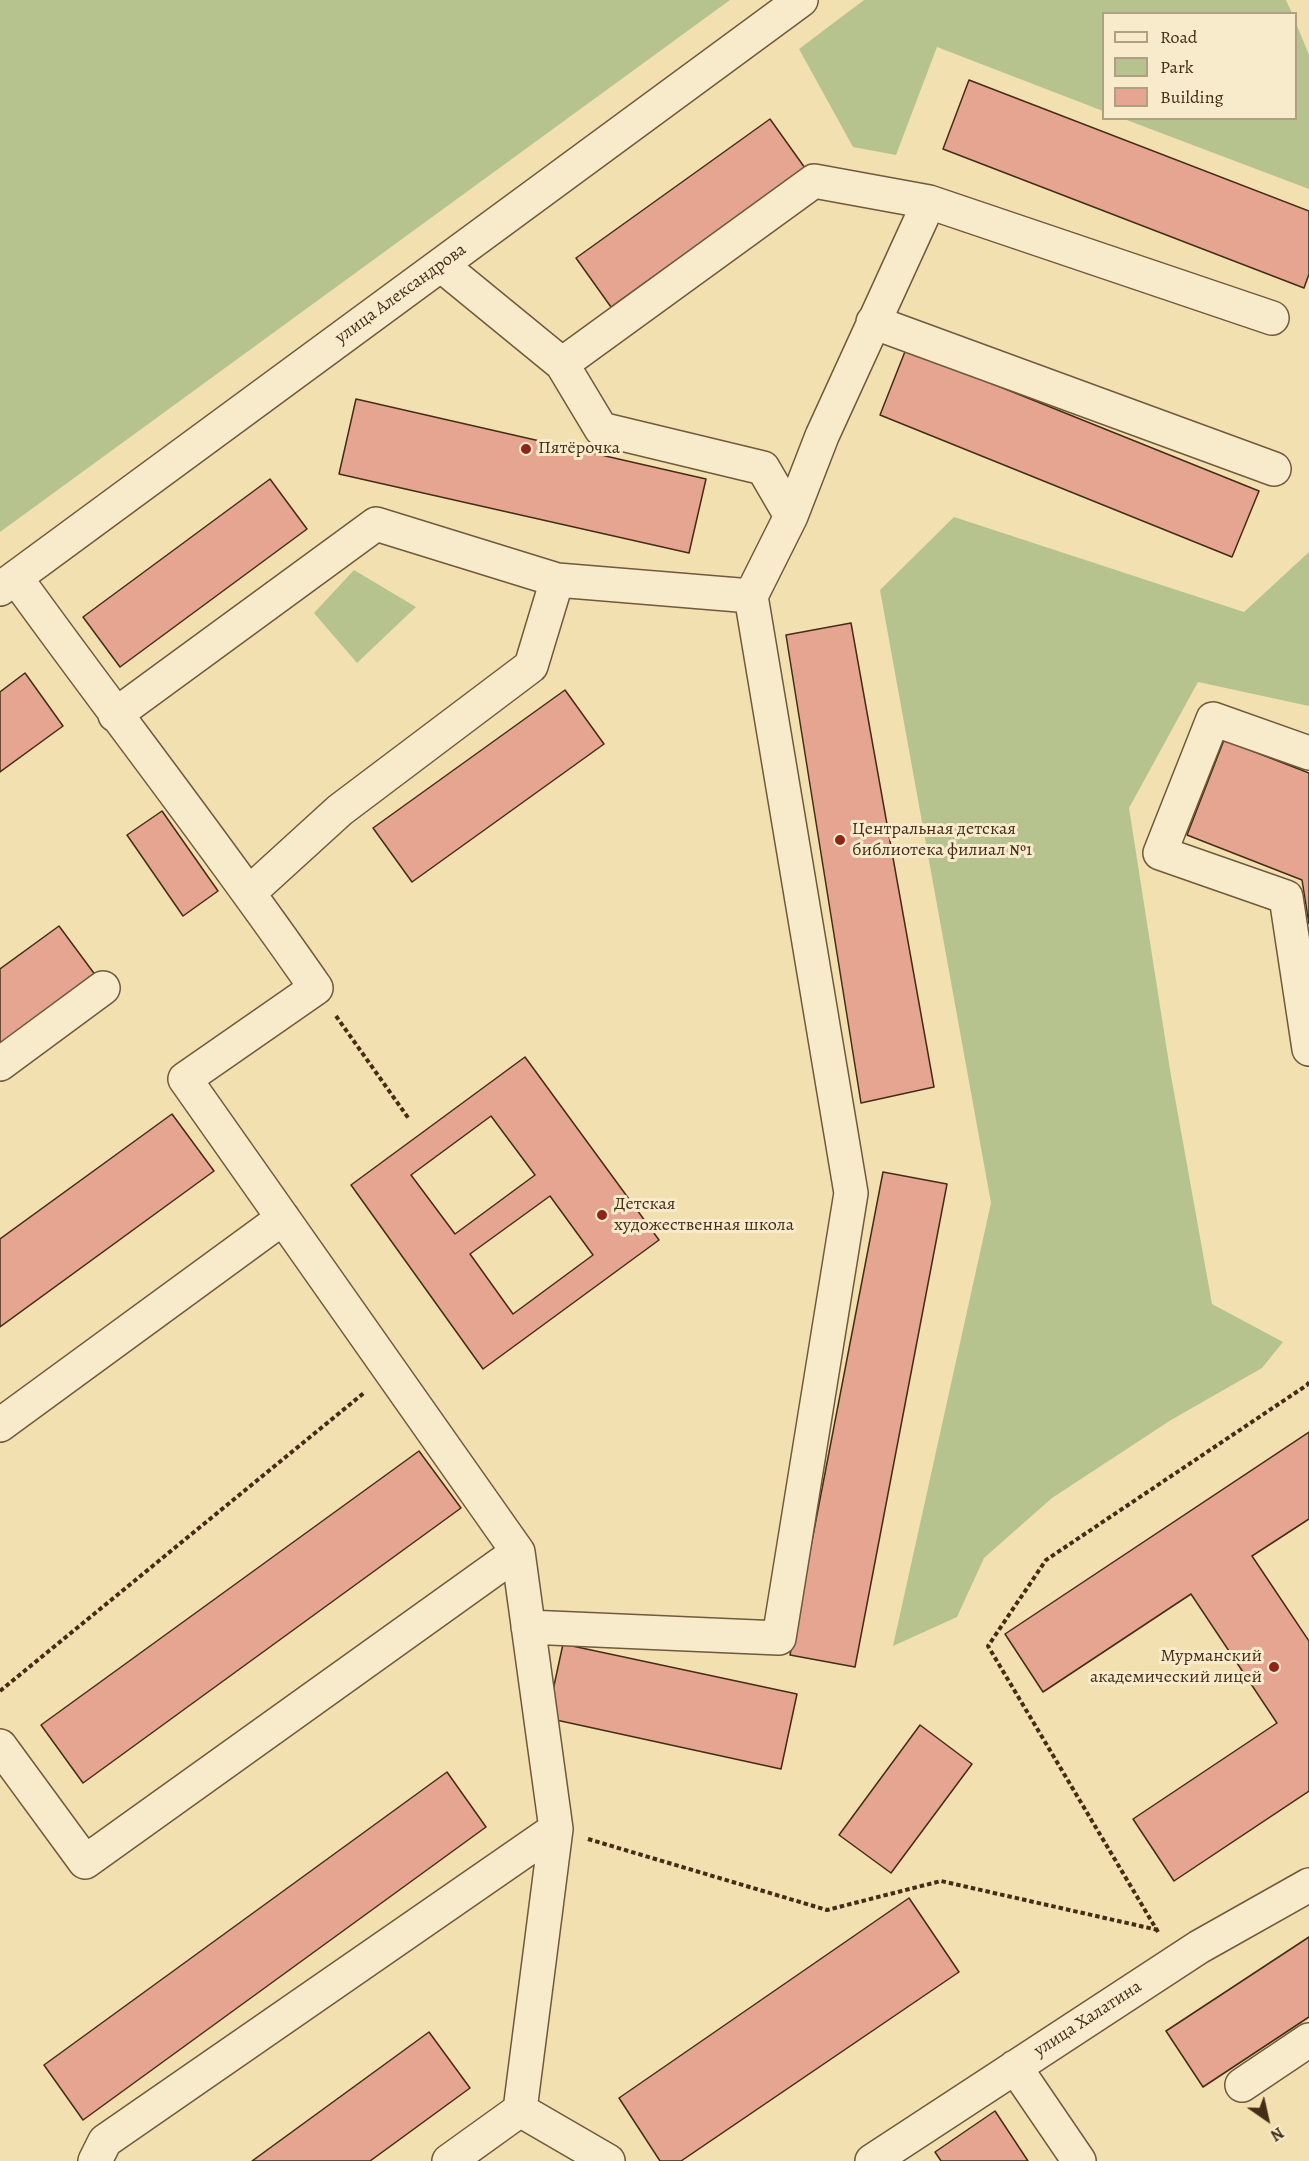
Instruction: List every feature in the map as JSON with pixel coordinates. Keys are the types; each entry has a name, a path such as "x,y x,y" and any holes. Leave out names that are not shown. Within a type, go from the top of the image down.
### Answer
{"street":[{"name":"улица Александрова","path":"8,583 801,0"},
{"path":"562,364 814,181 928,202 1272,318"},
{"path":"528,1627 779,1638 851,1193 751,596 791,516 822,436 928,202"},
{"path":"441,265 562,364 601,429 763,468 791,516"},
{"path":"873,322 1274,469"},
{"path":"115,715 376,524 557,580 751,596"},
{"path":"250,892 340,810 531,666 557,580"},
{"path":"8,583 115,715 250,892 316,988 185,1079 518,1552 556,1829 520,2109 449,2161"},
{"path":"1309,753 1213,719 1160,853 1286,897 1309,1048"},
{"path":"0,1064 103,988"},
{"path":"0,1425 283,1218"},
{"path":"0,1746 84,1862 518,1552"},
{"path":"95,2161 105,2141 556,1829"},
{"name":"улица Халатина","path":"872,2161 1199,1947 1309,1885"},
{"path":"1242,2085 1309,2040"},
{"path":"1015,2067 1079,2161"},
{"path":"520,2109 608,2161"}],"path":[{"path":"316,988 409,1119"},
{"path":"0,1691 391,1371"},
{"path":"1142,1984 1158,1930 988,1646 1046,1560 1309,1382"},
{"path":"556,1829 827,1910 941,1881 1158,1930"}],"green space":[{"path":"0,0 730,0 0,532"},
{"path":"864,0 1286,0 1292,12 1102,12 1102,111 937,47 896,155 853,147 799,49"},
{"path":"1297,25 1309,55 1309,189 1127,120 1297,120"},
{"path":"954,517 1244,612 1309,552 1309,706 1198,682 1129,808 1170,1070 1212,1304 1283,1342 1262,1368 1171,1420 1052,1498 984,1558 957,1617 893,1646 991,1203 880,590"},
{"path":"354,570 416,607 357,663 314,613"}],"building":[{"path":"969,80 1309,211 1309,274 1304,288 943,149"},
{"path":"770,119 805,168 611,307 576,258"},
{"path":"906,349 1259,491 1232,557 880,415"},
{"path":"356,399 706,479 689,553 339,474"},
{"path":"270,479 307,529 120,667 83,617"},
{"path":"851,623 934,1087 861,1103 786,635"},
{"path":"25,673 63,726 0,772 0,692"},
{"path":"565,690 604,744 412,882 373,828"},
{"path":"1224,740 1309,773 1309,924 1302,880 1187,835"},
{"path":"162,811 218,891 183,916 127,835"},
{"path":"59,926 99,980 0,1052 0,969"},
{"name":"Детская художественная школа","path":"525,1057 659,1240 483,1369 351,1185","holes":["491,1116 535,1175 455,1234 411,1175","550,1196 593,1255 513,1314 470,1254"]},
{"path":"172,1114 214,1171 0,1327 0,1239"},
{"path":"883,1172 947,1184 855,1667 790,1655"},
{"name":"Мурманский академический лицей","path":"1309,1432 1309,1519 1252,1556 1309,1641 1309,1791 1174,1881 1133,1819 1277,1723 1191,1594 1043,1692 1005,1634"},
{"path":"419,1451 461,1508 83,1783 41,1725"},
{"path":"563,1644 797,1694 781,1769 547,1718"},
{"path":"920,1725 972,1764 891,1873 839,1835"},
{"path":"447,1772 486,1827 83,2120 44,2065"},
{"path":"909,1898 959,1972 681,2161 660,2161 619,2098"},
{"path":"1309,1937 1309,2017 1203,2087 1166,2031"},
{"path":"429,2032 470,2088 370,2161 252,2161"},
{"path":"995,2111 1028,2161 941,2161 935,2152"}],"place":[{"name":"Пятёрочка","path":"526,449"},
{"name":"Центральная детская библиотека филиал №1","path":"840,840"},
{"name":"Детская художественная школа","path":"602,1215"},
{"name":"Мурманский академический лицей","path":"1274,1667"}]}
